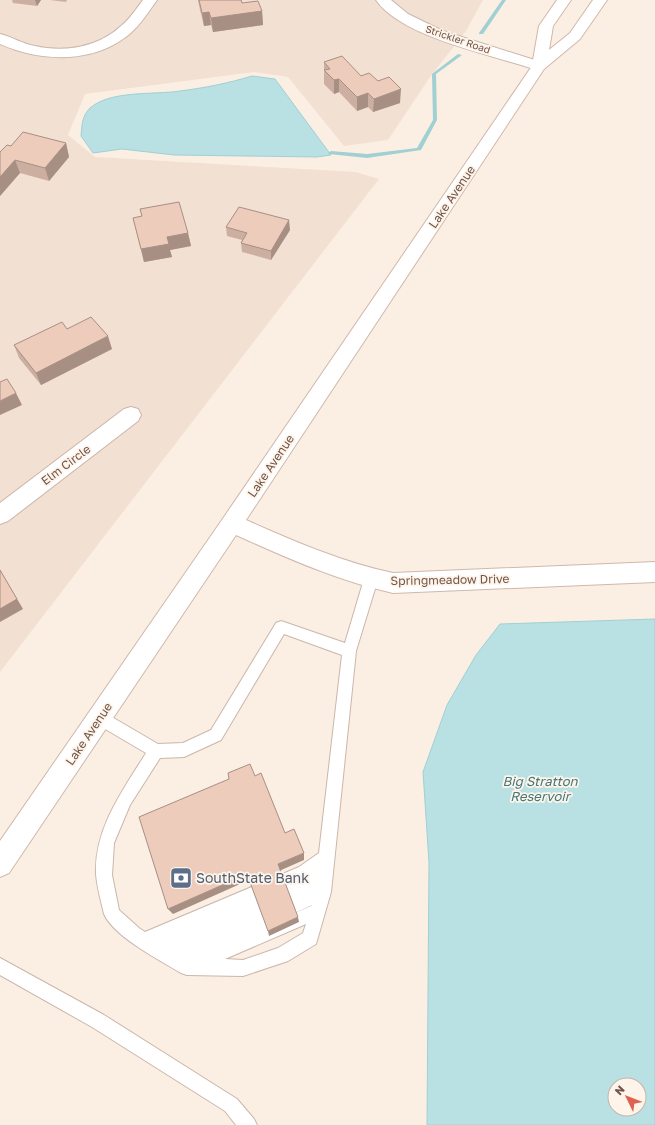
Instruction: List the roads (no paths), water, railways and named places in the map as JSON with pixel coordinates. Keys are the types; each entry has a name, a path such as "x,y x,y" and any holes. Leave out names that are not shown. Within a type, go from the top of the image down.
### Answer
{"main road":[{"path":"0,38 41,52 81,50 99,46 114,39 127,29 150,0"},
{"name":"Strickler Road","path":"383,0 390,8 404,18 425,29 539,66"},
{"name":"Lake Avenue","path":"539,66 546,26 564,0"},
{"name":"Lake Avenue","path":"0,864 232,523 539,66 575,36 600,0"},
{"name":"Elm Circle","path":"0,515 132,416"},
{"name":"Springmeadow Drive","path":"232,523 320,562 371,579 393,583 655,572"}],"lane":[{"path":"156,752 125,800 106,843 104,875 112,914 133,934 187,967 243,968 282,955 310,938 322,892 350,651 371,579"},
{"path":"100,718 156,752 184,750 216,736 281,627 350,651"},
{"path":"143,941 305,873 326,857"},
{"path":"158,950 324,876"},
{"path":"173,959 322,892"},
{"path":"187,967 318,911"},
{"path":"0,966 98,1021 231,1105 248,1125"}],"water":[{"path":"252,76 275,79 331,155 317,157 174,155 122,149 93,153 81,136 83,121 87,111 99,102 109,98 133,94 169,92 198,88"},
{"name":"Big Stratton Reservoir","path":"655,619 655,1125 427,1125 429,862 423,772 447,705 476,655 500,624"}],"waterway":[{"path":"481,33 504,0"},
{"path":"331,153 367,156 419,149 435,120 434,74 460,55"}],"place":[{"name":"SouthState Bank","path":"181,878"}]}
